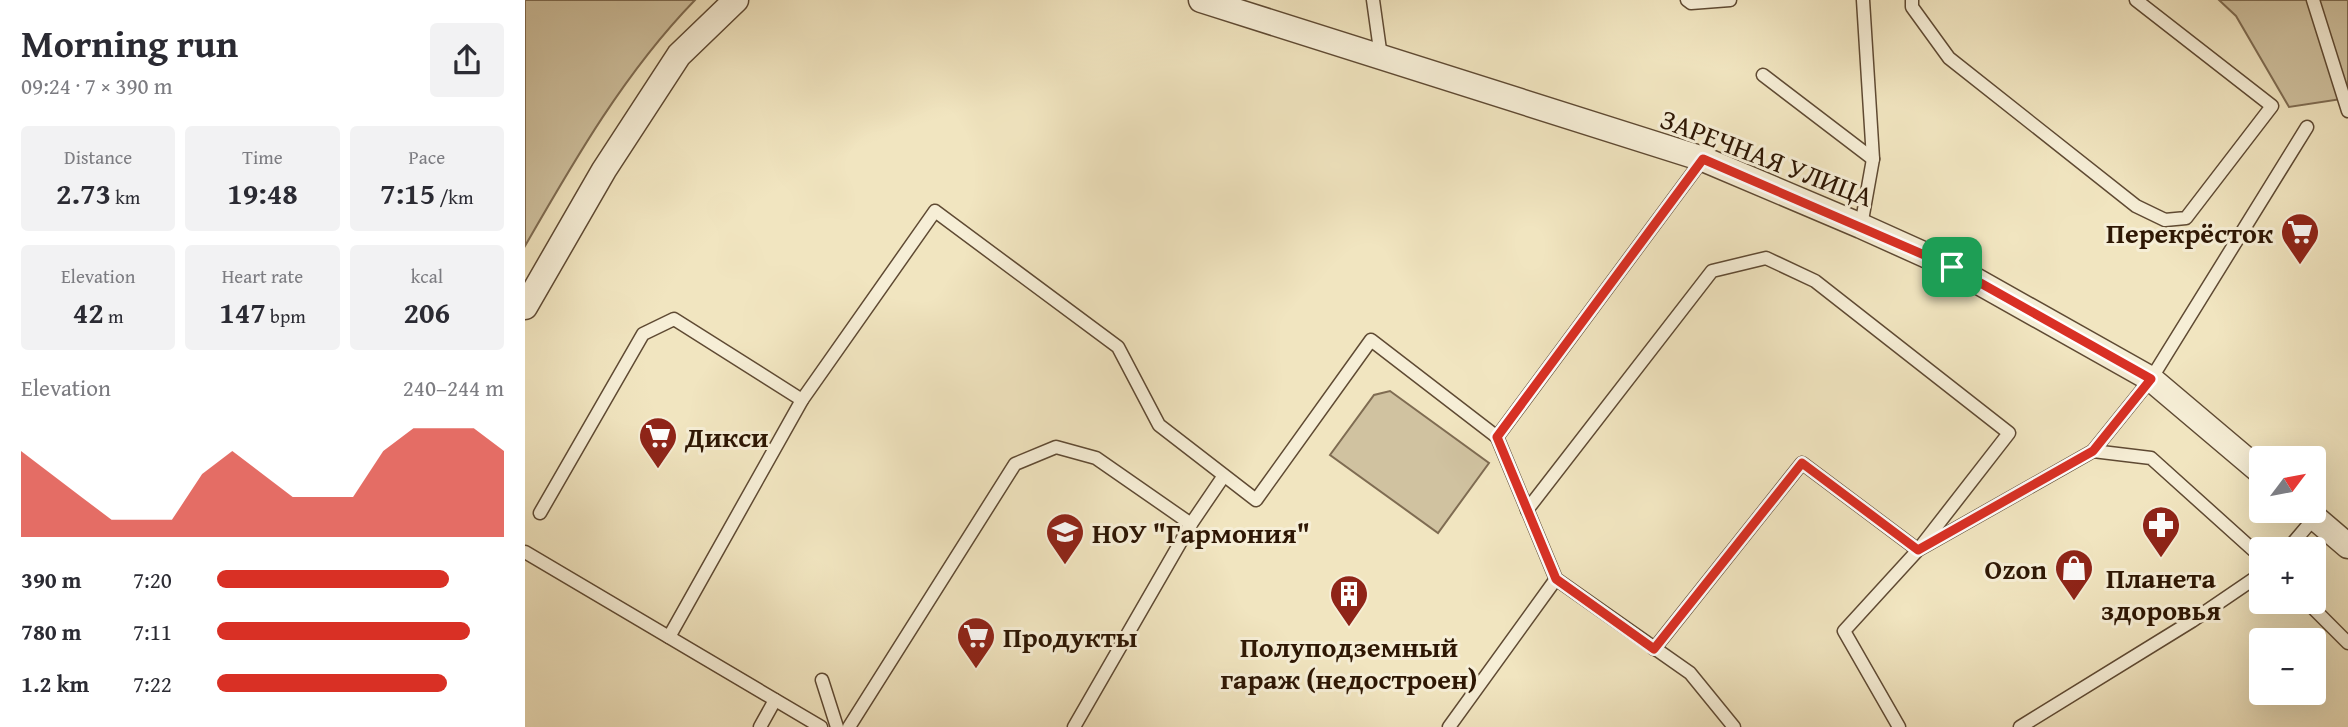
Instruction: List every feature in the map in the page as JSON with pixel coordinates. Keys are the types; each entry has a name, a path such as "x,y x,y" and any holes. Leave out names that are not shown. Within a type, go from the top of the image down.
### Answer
{"street":[{"path":"525,307 604,170 679,55 736,0"},
{"name":"ЗАРЕЧНАЯ УЛИЦА","path":"1201,0 1703,159 1861,226 1952,267 2151,379 2249,462"},
{"path":"2321,523 2348,546"}],"lane":[{"path":"1373,0 1381,57"},
{"path":"1687,0 1691,3 1730,0"},
{"path":"1861,226 1873,159 1863,0"},
{"path":"1913,0 1912,6 1929,33 1959,66 2136,206 2165,220 2186,218 2271,106 2136,0"},
{"path":"2313,0 2348,111"},
{"path":"1763,75 1873,159"},
{"path":"1918,550 2093,451 2151,379 2307,127"},
{"path":"1497,437 1703,159"},
{"path":"669,636 802,400 935,211 1118,348 1159,425 1256,500 1371,340 1497,437 1556,579 1691,674 1734,727"},
{"path":"1527,510 1712,271 1766,258 1815,281 2009,433 1918,550 1844,631 1899,727"},
{"path":"540,513 643,334 674,318 802,400"},
{"path":"849,727 1015,464 1056,447 1096,458 1191,524"},
{"path":"2093,451 2151,458 2249,546"},
{"path":"1654,649 1802,463 1918,550"},
{"path":"1074,727 1191,524 1223,477"},
{"path":"525,551 821,727"},
{"path":"1449,727 1556,579"},
{"path":"2020,727 2192,621 2249,582"},
{"path":"2319,614 2348,643"},
{"path":"822,680 837,727"},
{"path":"760,727 775,699"}],"shaded area":[{"path":"525,0 695,0 646,57 603,117 525,246"},
{"path":"2219,0 2348,0 2348,98 2289,107 2236,16"},
{"path":"1390,391 1489,463 1438,533 1330,455 1374,395"}],"place":[{"name":"Перекрёсток","path":"2300,266"},
{"name":"Дикси","path":"658,470"},
{"name":"Планета здоровья","path":"2161,559"},
{"name":"НОУ \"Гармония\"","path":"1065,566"},
{"name":"Ozon","path":"2074,602"},
{"name":"Полуподземный гараж (недостроен)","path":"1349,628"},
{"name":"Продукты","path":"976,670"}],"route":[{"path":"1703,159 1952,267 2151,379 2093,451 1918,550 1802,463 1654,649 1556,579 1497,437 1703,159"}]}
